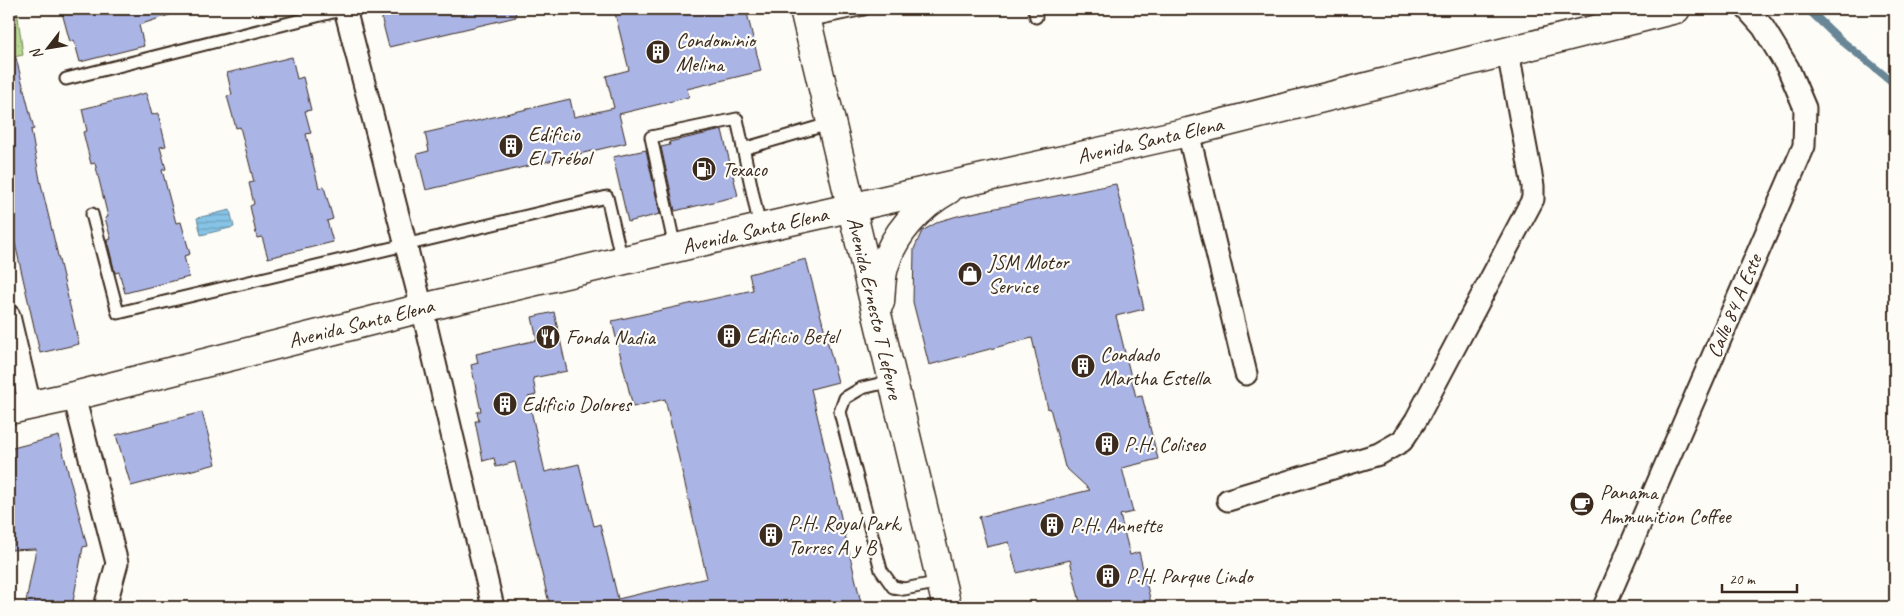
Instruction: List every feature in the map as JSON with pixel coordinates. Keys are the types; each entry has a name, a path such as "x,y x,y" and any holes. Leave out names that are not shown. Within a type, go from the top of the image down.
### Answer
{"street":[{"path":"345,9 422,308 493,607"},
{"name":"Avenida Santa Elena","path":"19,408 74,396 422,308 675,248 1188,132 1508,52 1627,15 1676,9"},
{"name":"Calle 84 A Este","path":"1604,607 1804,146 1804,108 1788,68 1763,27 1747,9"},
{"name":"Avenida Ernesto T Lefevre","path":"805,15 944,595"},
{"path":"1228,500 1379,454 1402,441 1416,420 1533,199 1533,186 1508,52"},
{"path":"1188,132 1246,374"},
{"path":"878,323 885,266 901,232 936,197 963,182"},
{"path":"9,316 19,408"},
{"path":"74,396 117,563 105,607"}],"lane":[{"path":"66,79 345,9"},
{"path":"805,15 864,9"},
{"path":"675,248 651,136 737,119 760,228"},
{"path":"743,148 832,123"},
{"path":"92,214 118,313 607,197 622,261"},
{"path":"892,381 862,388 845,398 840,412 881,570 893,587 944,595"}],"green space":[{"path":"9,9 17,9 23,55 9,58"}],"water":[{"path":"230,210 234,227 201,235 197,218"}],"building":[{"path":"61,9 175,9 175,13 139,25 144,46 80,62 74,40 70,42"},
{"path":"379,9 515,9 516,17 389,47"},
{"path":"614,9 746,9 761,71 687,89 689,97 619,114 626,143 426,190 417,154 429,151 425,133 570,99 574,117 614,108 606,76 629,70"},
{"path":"292,57 297,79 303,77 311,110 305,111 311,133 306,134 319,188 324,187 333,219 327,221 333,242 268,258 262,237 257,238 250,206 254,204 249,183 254,182 240,127 236,128 227,96 232,95 227,73"},
{"path":"16,58 34,129 31,130 40,180 79,344 40,353 9,217 9,59"},
{"path":"146,93 152,115 158,113 166,146 160,147 166,169 162,170 176,223 181,222 190,254 184,256 189,277 125,293 119,272 115,273 107,240 111,239 105,218 108,217 95,163 91,164 83,132 87,131 82,109"},
{"name":"Texaco","path":"722,130 738,196 675,211 661,147 670,145 669,142"},
{"path":"646,150 660,214 628,222 613,157"},
{"path":"1116,184 1144,309 1116,316 1136,397 1142,396 1158,459 1122,468 1133,512 1120,515 1130,555 1139,552 1152,607 1081,607 1070,560 1017,573 1009,542 987,547 979,517 1090,490 1065,467 1050,408 1048,409 1032,338 929,365 913,302 914,249 922,231 940,221 961,215"},
{"path":"806,259 838,382 811,389 862,607 550,607 515,462 496,467 494,458 483,461 475,421 479,421 477,412 481,411 471,365 478,363 476,354 537,340 532,317 554,312 567,371 533,378 536,395 528,397 545,472 579,464 594,526 600,524 618,599 707,578 665,399 633,407 612,321 753,290 749,274"},
{"path":"202,412 216,464 131,486 116,435"},
{"path":"59,436 87,546 83,547 72,607 25,607 36,549 9,550 9,449"}],"waterway":[{"path":"1808,9 1837,37 1895,84"}],"place":[{"name":"Condominio Melina","path":"658,52"},
{"name":"Edificio El Trébol","path":"511,146"},
{"name":"Texaco","path":"704,169"},
{"name":"JSM Motor Service","path":"970,274"},
{"name":"Edificio Betel","path":"729,336"},
{"name":"Fonda Nadia","path":"548,337"},
{"name":"Condado Martha Estella","path":"1083,366"},
{"name":"Edificio Dolores","path":"505,404"},
{"name":"P.H. Coliseo","path":"1107,444"},
{"name":"Panama Ammunition Coffee","path":"1582,504"},
{"name":"P.H. Annette","path":"1052,525"},
{"name":"P.H. Royal Park, Torres A y B","path":"771,535"},
{"name":"P.H. Parque Lindo","path":"1108,576"}]}
